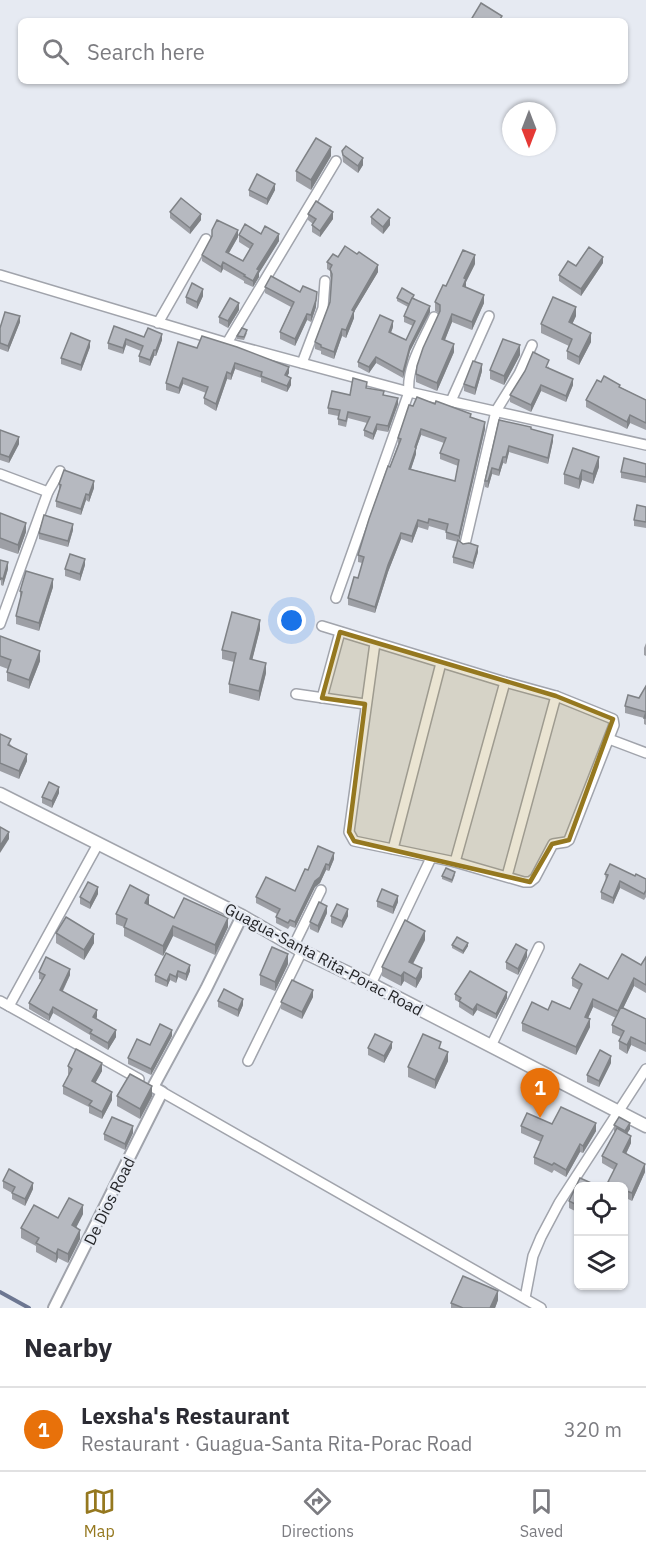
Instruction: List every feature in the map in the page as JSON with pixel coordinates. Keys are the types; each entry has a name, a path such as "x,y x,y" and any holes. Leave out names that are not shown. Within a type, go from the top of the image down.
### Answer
{"main road":[{"name":"Guagua-Santa Rita-Porac Road","path":"0,794 242,916 298,948 646,1126"}],"street":[{"path":"227,344 336,161"},
{"path":"158,323 206,239"},
{"path":"0,275 227,344 409,392 646,445"},
{"path":"302,363 323,308 325,281"},
{"path":"451,401 489,316"},
{"path":"336,598 409,392 407,380 434,317"},
{"path":"465,544 496,411 519,374 532,345"},
{"path":"0,624 48,492 60,471"},
{"path":"0,474 48,492"},
{"path":"322,626 556,696 613,719 614,724 609,739 569,840 553,844 535,878 530,882 455,862 354,841 349,832 375,643"},
{"path":"322,698 340,632"},
{"path":"393,849 441,663"},
{"path":"455,862 505,682"},
{"path":"296,694 365,704"},
{"path":"507,876 556,696"},
{"path":"609,739 646,753"},
{"path":"9,1006 98,844"},
{"path":"371,984 431,858"},
{"path":"248,1061 321,890"},
{"name":"De Dios Road","path":"54,1308 242,916"},
{"path":"491,1046 539,947"},
{"path":"0,1001 541,1308"},
{"path":"525,1298 533,1256 541,1237 559,1203 646,1069"}],"highlighted area":[{"path":"340,632 556,696 613,719 569,840 552,844 530,882 354,841 349,832 365,704 322,698"}],"building":[{"path":"481,3 502,16 501,18 472,18"},
{"path":"316,138 331,147 311,180 296,171"},
{"path":"346,146 363,158 358,166 343,155 342,151"},
{"path":"257,174 275,184 267,199 249,190"},
{"path":"181,198 201,214 190,228 170,212"},
{"path":"316,201 333,212 320,231 312,225 316,219 308,214"},
{"path":"378,209 390,218 383,227 371,217"},
{"path":"217,220 238,230 226,252 243,261 253,244 239,235 245,224 261,234 265,226 279,234 257,269 259,270 253,281 223,262 221,267 202,255"},
{"path":"345,246 378,265 352,310 354,311 346,330 342,329 334,352 315,342 330,302 332,265 327,262 333,254 338,257"},
{"path":"589,247 603,257 581,289 559,275 568,261 576,266"},
{"path":"463,250 475,255 464,278 466,279 463,286 484,295 472,322 452,314 442,339 454,344 437,383 416,374 417,366 440,311 440,305 435,302 443,285 446,286"},
{"path":"271,276 300,292 303,286 317,292 311,315 307,314 295,339 280,332 294,302 265,287"},
{"path":"192,283 203,289 197,302 186,297"},
{"path":"402,288 414,295 409,304 397,298"},
{"path":"553,297 576,307 569,322 591,333 579,357 567,351 572,339 541,324"},
{"path":"230,298 239,303 228,321 219,317"},
{"path":"412,298 430,306 410,346 403,372 376,357 369,367 358,362 380,315 393,321 389,332 406,340 415,321 404,316"},
{"path":"5,312 20,316 8,346 0,343 0,328"},
{"path":"114,326 144,337 148,328 162,334 150,360 139,356 143,346 126,339 123,348 108,343"},
{"path":"242,328 247,330 244,337 237,336"},
{"path":"71,333 90,341 81,365 61,358"},
{"path":"202,336 289,367 285,375 291,378 287,386 261,376 262,372 235,363 231,374 227,372 216,404 204,398 208,387 183,378 179,388 166,383 178,342 197,348"},
{"path":"503,339 520,345 504,376 490,370"},
{"path":"533,352 549,360 546,367 573,379 566,396 541,385 531,405 510,395 525,371"},
{"path":"473,361 482,364 475,388 464,384"},
{"path":"604,376 620,385 619,387 646,400 646,423 630,415 627,422 586,400 597,380 601,382"},
{"path":"353,378 367,382 366,388 384,391 383,395 398,398 388,426 377,424 373,434 364,430 370,417 348,412 346,421 338,419 340,410 328,408 332,391 350,395"},
{"path":"417,397 435,404 436,401 471,414 470,417 485,422 459,536 446,532 448,524 429,519 428,523 418,520 412,536 401,533 375,607 348,598 354,577 358,578 364,557 358,555 369,519 388,466 390,467 401,439 398,438 409,405 413,406","holes":["421,429 446,438 440,453 459,460 455,481 409,469"]},
{"path":"499,420 531,427 531,429 553,435 548,458 509,446 499,470 492,468 488,481 485,481"},
{"path":"0,430 19,437 9,457 0,454"},
{"path":"573,448 599,457 593,474 582,470 579,479 564,474"},
{"path":"624,458 646,464 646,477 621,472"},
{"path":"64,470 94,481 81,509 56,501"},
{"path":"637,505 646,507 646,522 634,520"},
{"path":"0,513 26,523 18,545 0,538"},
{"path":"44,515 73,524 68,541 39,533"},
{"path":"458,540 463,544 478,546 473,563 453,557"},
{"path":"70,554 85,559 80,574 65,569"},
{"path":"0,560 8,562 3,579 0,580"},
{"path":"26,571 53,579 39,623 16,616"},
{"path":"232,612 260,620 250,659 266,663 259,691 229,684 236,653 222,650"},
{"path":"0,636 40,651 29,680 7,672 11,660 0,656"},
{"path":"646,686 646,712 625,706 628,695 639,698"},
{"path":"0,734 11,739 8,745 27,754 19,771 0,763"},
{"path":"49,782 59,787 52,801 42,797"},
{"path":"0,827 9,832 0,846"},
{"path":"318,846 334,853 329,865 326,864 320,877 315,881 295,922 290,920 288,923 276,917 280,909 256,897 266,877 295,891 305,869 308,870"},
{"path":"610,864 646,879 644,894 620,881 613,898 601,892"},
{"path":"446,868 455,872 452,880 442,876"},
{"path":"88,882 98,887 90,903 80,897"},
{"path":"130,885 149,895 145,903 174,918 184,898 228,918 215,945 173,926 163,946 124,927 127,919 116,914"},
{"path":"382,889 398,896 393,907 377,901"},
{"path":"319,902 327,906 318,926 310,922"},
{"path":"337,904 348,909 342,921 331,916"},
{"path":"66,917 94,934 84,950 56,933"},
{"path":"405,920 425,931 409,962 422,968 416,979 404,972 401,976 382,967"},
{"path":"457,937 468,943 463,951 452,945"},
{"path":"516,944 527,950 518,969 506,962"},
{"path":"272,947 288,954 275,982 260,975"},
{"path":"166,953 190,965 186,974 178,971 176,977 170,974 167,981 155,975"},
{"path":"622,954 641,965 646,957 646,985 634,978 618,1011 593,999 585,1017 590,1019 576,1047 522,1023 532,1002 548,1010 552,1001 570,1009 582,984 572,978 580,964 608,979"},
{"path":"46,957 70,969 60,990 97,1010 93,1017 116,1030 108,1043 90,1033 92,1030 53,1007 49,1015 29,1003 45,975 39,972"},
{"path":"470,971 507,992 496,1014 477,1004 473,1010 459,1001 461,998 455,994"},
{"path":"292,980 313,990 302,1012 281,1002"},
{"path":"224,989 243,999 238,1010 218,1001"},
{"path":"621,1007 646,1019 646,1044 631,1037 627,1045 619,1041 624,1031 612,1025"},
{"path":"160,1024 172,1030 151,1069 128,1058 137,1039 150,1045"},
{"path":"375,1034 392,1042 384,1056 368,1048"},
{"path":"423,1034 441,1042 439,1048 448,1052 435,1080 408,1067"},
{"path":"76,1049 102,1063 92,1081 112,1092 102,1112 89,1105 92,1101 63,1086 72,1069 68,1066"},
{"path":"600,1050 611,1056 599,1081 587,1075"},
{"path":"130,1074 152,1086 140,1109 117,1096"},
{"path":"561,1107 596,1123 583,1146 580,1144 566,1170 554,1163 552,1165 534,1157 543,1136 521,1126 527,1113 552,1124"},
{"path":"112,1117 133,1126 125,1144 104,1134"},
{"path":"619,1117 630,1123 625,1131 614,1125"},
{"path":"617,1128 631,1136 623,1152 645,1164 632,1193 628,1192 628,1182 608,1182 617,1164 602,1156"},
{"path":"9,1169 33,1183 25,1199 12,1193 15,1187 3,1181"},
{"path":"574,1191 574,1204 569,1201"},
{"path":"69,1198 83,1205 72,1225 80,1230 68,1254 58,1249 56,1254 36,1243 39,1238 21,1228 34,1205 58,1218"},
{"path":"463,1276 498,1291 490,1308 463,1308 451,1303"}],"waterway":[{"path":"0,1292 29,1308"}],"place":[{"name":"Lexsha's Restaurant","path":"540,1118"}]}
